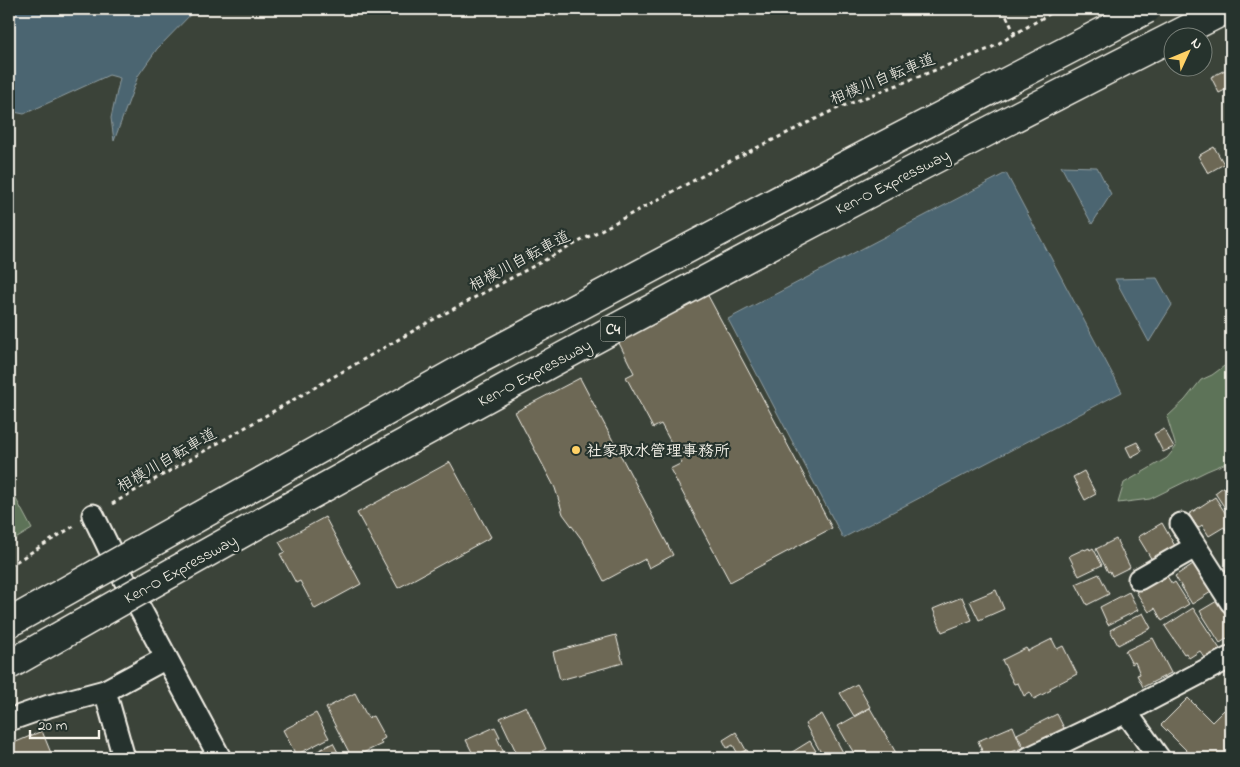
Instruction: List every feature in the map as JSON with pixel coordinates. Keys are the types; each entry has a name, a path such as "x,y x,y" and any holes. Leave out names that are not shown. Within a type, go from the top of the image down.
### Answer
{"highway":[{"name":"C4","path":"9,623 480,359 779,200 1147,9"},
{"name":"Ken-O Expressway","path":"9,665 198,557 542,367 798,230 1227,9"}],"street":[{"path":"92,515 220,758"},
{"path":"1181,524 1231,602"},
{"path":"1139,579 1195,547"},
{"path":"1029,758 1126,712 1231,657"},
{"path":"9,720 49,706 105,691 166,658"},
{"path":"105,691 124,758"},
{"path":"1126,712 1159,758"}],"path":[{"path":"1003,9 1015,34"},
{"name":"相模川自転車道","path":"9,566 92,515 427,323 732,160 836,109 989,49 1058,9"}],"green space":[{"path":"1231,361 1231,461 1150,499 1118,503 1124,483 1167,458 1176,447 1167,417 1185,400 1201,380 1212,375"},
{"path":"9,486 32,529 9,543"}],"water":[{"path":"9,9 196,9 157,49 138,76 114,141 111,118 120,78 109,75 24,114 9,111"},
{"path":"1061,166 1097,167 1111,194 1092,224"},
{"path":"1006,173 1122,392 843,538 728,319"},
{"path":"1157,278 1172,305 1149,342 1115,279"}],"building":[{"path":"1229,68 1231,87 1219,93 1212,76"},
{"path":"1214,147 1224,164 1208,173 1198,156"},
{"path":"705,290 832,528 730,582 670,469 682,463 661,424 653,428 626,377 634,373 616,337"},
{"name":"社家取水管理事務所","path":"580,378 673,555 649,568 645,559 604,581 583,541 563,514 555,488 515,412"},
{"path":"1164,429 1174,447 1163,452 1154,434"},
{"path":"1137,442 1142,451 1131,457 1126,447"},
{"path":"450,462 491,537 398,588 357,513"},
{"path":"1084,471 1096,494 1085,500 1073,477"},
{"path":"1231,481 1231,517 1215,493"},
{"path":"1215,497 1231,522 1231,527 1226,530 1224,527 1209,536 1202,525 1198,528 1189,514"},
{"path":"325,517 361,584 315,609 300,581 296,583 280,554 285,552 279,542"},
{"path":"1162,523 1175,546 1152,560 1138,537"},
{"path":"1116,539 1130,567 1112,576 1096,549"},
{"path":"1089,548 1090,550 1093,548 1102,565 1079,576 1069,556"},
{"path":"1193,564 1211,592 1192,604 1175,576"},
{"path":"1165,573 1172,584 1175,582 1189,604 1162,621 1155,608 1149,612 1136,592"},
{"path":"1099,574 1109,594 1087,605 1076,584"},
{"path":"996,590 1004,609 979,620 970,601"},
{"path":"1129,592 1138,610 1108,625 1100,607"},
{"path":"962,597 972,620 942,632 933,609"},
{"path":"1217,601 1231,623 1231,636 1220,643 1200,611"},
{"path":"1193,608 1220,649 1206,659 1200,651 1189,658 1186,653 1184,654 1165,626"},
{"path":"1143,613 1151,628 1118,645 1110,630"},
{"path":"616,635 623,663 560,680 553,652"},
{"path":"1153,638 1171,673 1143,687 1137,675 1140,674 1135,662 1132,664 1125,651"},
{"path":"1052,639 1057,649 1063,646 1077,674 1034,699 1030,692 1024,696 1018,683 1014,684 1002,660 1026,648 1028,651"},
{"path":"857,684 870,707 854,716 840,693"},
{"path":"355,693 368,718 373,716 385,738 380,741 382,744 352,758 326,708"},
{"path":"1188,698 1212,722 1224,710 1231,716 1231,758 1194,758 1161,725"},
{"path":"526,706 546,749 527,758 519,758 500,718"},
{"path":"870,708 899,758 857,758 846,740 838,726"},
{"path":"316,713 329,738 296,755 283,730"},
{"path":"822,714 845,756 842,758 824,758 805,724"},
{"path":"1057,714 1066,732 1026,752 1017,734"},
{"path":"1013,726 1022,748 996,758 985,758 978,741"},
{"path":"495,727 500,737 497,738 504,753 493,758 475,758 466,740"},
{"path":"42,731 53,758 9,758 9,745"},
{"path":"736,732 746,750 738,754 733,745 727,748 723,740"},
{"path":"810,741 820,758 792,758 789,754"},
{"path":"333,743 341,758 317,758 314,753"},
{"path":"747,750 752,758 733,758"}],"place":[{"name":"社家取水管理事務所","path":"576,450"}]}
